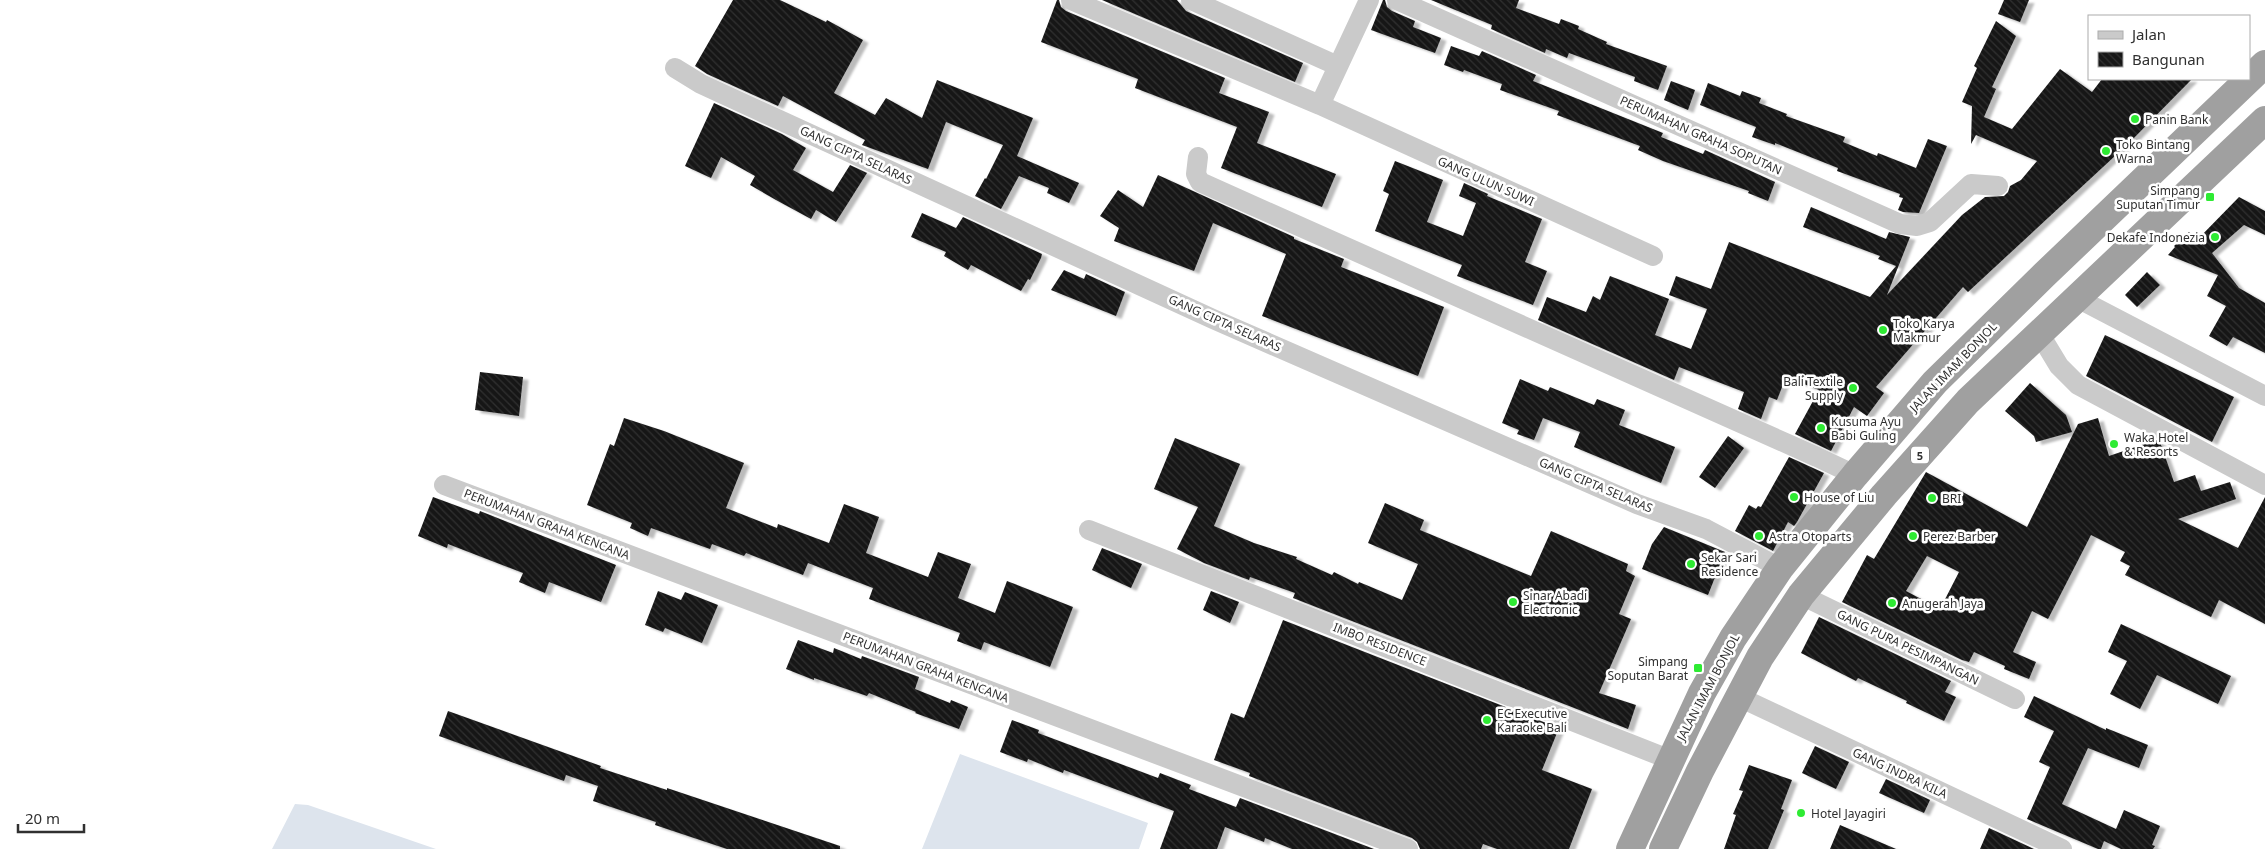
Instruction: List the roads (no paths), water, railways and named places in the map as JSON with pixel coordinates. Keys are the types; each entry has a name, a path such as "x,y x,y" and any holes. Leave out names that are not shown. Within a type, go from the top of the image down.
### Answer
{"highway":[{"name":"JALAN IMAM BONJOL","path":"2250,78 2265,64"},
{"name":"JALAN IMAM BONJOL","path":"1630,849 1702,693 1733,638 1780,568 1854,475 1935,382 2248,80"},
{"name":"5","path":"1663,849 1700,771 1760,657 1801,595 1884,495 1968,401 2265,120"}],"street":[{"name":"GANG ULUN SUWI","path":"1071,0 1320,105 1653,256"},
{"path":"1191,0 1338,66"},
{"path":"1320,105 1368,0"},
{"name":"PERUMAHAN GRAHA SOPUTAN","path":"1397,0 1900,224 1917,226 1930,222 1971,184 1998,186"},
{"name":"GANG CIPTA SELARAS","path":"675,68 710,88 1195,310 1637,504 1706,530 1780,568"},
{"path":"1198,156 1196,174 1200,182 1854,475"},
{"path":"2077,298 2265,396"},
{"path":"2039,333 2058,366 2078,385 2265,485"},
{"name":"PERUMAHAN GRAHA KENCANA","path":"444,485 1408,849"},
{"name":"IMBO RESIDENCE","path":"1089,530 1671,760"},
{"name":"GANG PURA PESIMPANGAN","path":"1801,595 2016,698"},
{"name":"GANG INDRA KILA","path":"1739,697 2062,849"}],"place":[{"name":"Panin Bank","path":"2135,119"},
{"name":"Toko Bintang Warna","path":"2106,151"},
{"name":"Simpang Suputan Timur","path":"2210,197"},
{"name":"Dekafe Indonezia","path":"2215,237"},
{"name":"Toko Karya Makmur","path":"1883,330"},
{"name":"Bali Textile Supply","path":"1853,388"},
{"name":"Kusuma Ayu Babi Guling","path":"1821,428"},
{"name":"Waka Hotel & Resorts","path":"2114,444"},
{"name":"House of Liu","path":"1794,497"},
{"name":"BRI","path":"1932,498"},
{"name":"Astra Otoparts","path":"1759,536"},
{"name":"Perez Barber","path":"1913,536"},
{"name":"Sekar Sari Residence","path":"1691,564"},
{"name":"Sinar Abadi Electronic","path":"1513,602"},
{"name":"Anugerah Jaya","path":"1892,603"},
{"name":"Simpang Soputan Barat","path":"1698,668"},
{"name":"EC Executive Karaoke Bali","path":"1487,720"},
{"name":"Hotel Jayagiri","path":"1801,813"}]}
